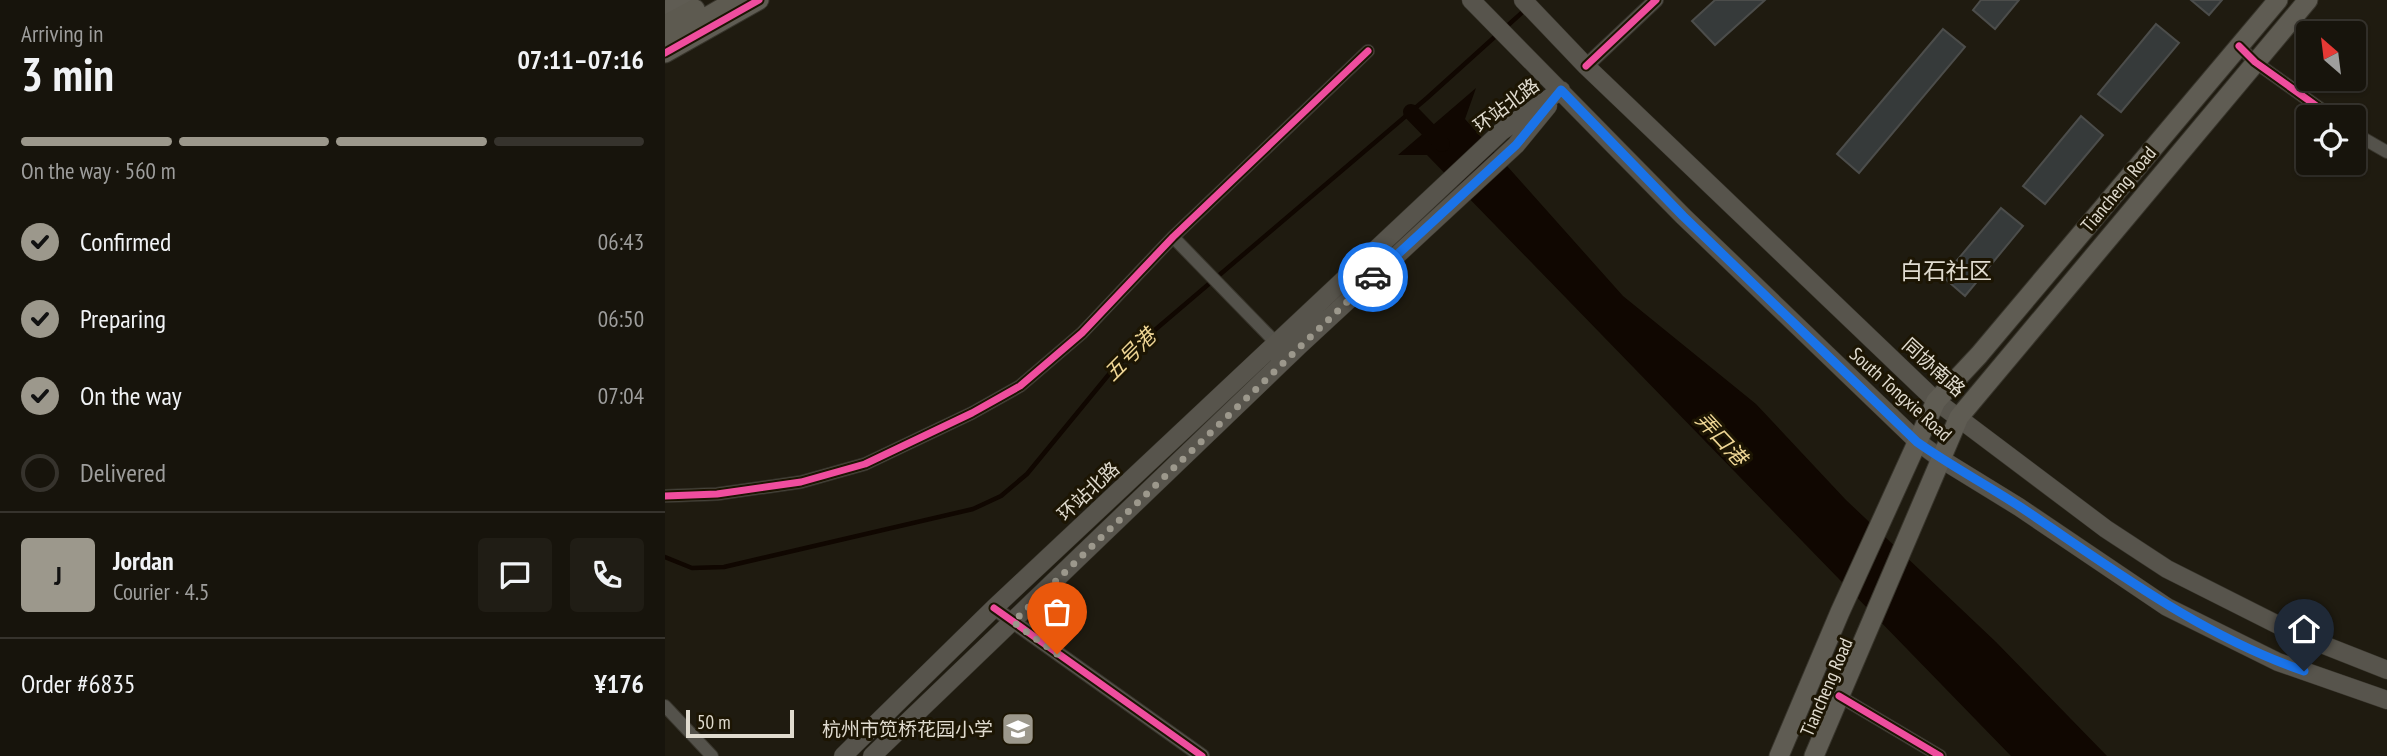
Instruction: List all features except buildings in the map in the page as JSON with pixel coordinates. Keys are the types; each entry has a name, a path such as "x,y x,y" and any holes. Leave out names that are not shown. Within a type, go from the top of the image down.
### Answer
{"highway":[{"path":"665,25 712,0"},
{"path":"665,41 736,0"}],"main road":[{"path":"665,11 685,0"},
{"path":"665,53 759,0"},
{"name":"同协南路","path":"1523,0 1586,66 1936,401 2106,530 2167,569 2296,634 2387,670"},
{"name":"Tiancheng Road","path":"1779,756 1840,612 1936,401 1979,355 2278,0"},
{"name":"Tiancheng Road","path":"1814,756 1959,418 2308,0"},
{"name":"South Tongxie Road","path":"1477,6 1683,216 1917,442 2167,607 2278,662 2387,701"},
{"name":"环站北路","path":"843,756 994,608 1502,131 1561,90"},
{"name":"环站北路","path":"872,756 1013,622 1276,343 1448,208 1516,145 1561,90"}],"street":[{"path":"1586,66 1656,0"},
{"path":"2239,46 2255,62 2315,105"},
{"path":"665,496 717,494 801,482 865,464 972,413 1020,386 1082,333 1173,237 1368,51"},
{"path":"2366,140 2387,152"},
{"path":"1173,237 1276,343"},
{"path":"994,608 1202,756"},
{"path":"1839,696 1940,756"},
{"path":"665,706 712,756"}],"water":[{"path":"1476,88 1465,119 1623,296 1756,404 1846,500 1996,642 2107,756 2011,756 1427,155 1398,155"}],"waterway":[{"name":"五号港","path":"1506,27 1525,10"},
{"name":"五号港","path":"665,557 692,568 724,567 973,509 1001,496 1027,474 1110,373 1149,335 1427,98 1499,33"},
{"name":"弄口港","path":"1411,112 1442,144"}],"cycle path":[{"path":"665,53 759,0"},
{"path":"1586,66 1656,0"},
{"path":"2239,46 2255,62 2315,105"},
{"path":"665,496 717,494 801,482 865,464 972,413 1020,386 1082,333 1173,237 1368,51"},
{"path":"994,608 1202,756"},
{"path":"1839,696 1940,756"}],"way so far":[{"path":"1057,654 1013,622 1373,277"}],"place":[{"name":"杭州市笕桥花园小学","path":"1018,729"}],"district":[{"name":"白石社区","path":"1946,271"}],"route":[{"path":"1373,277 1516,145 1561,90 1683,216 1917,442 2167,607 2278,662 2304,671"}]}
